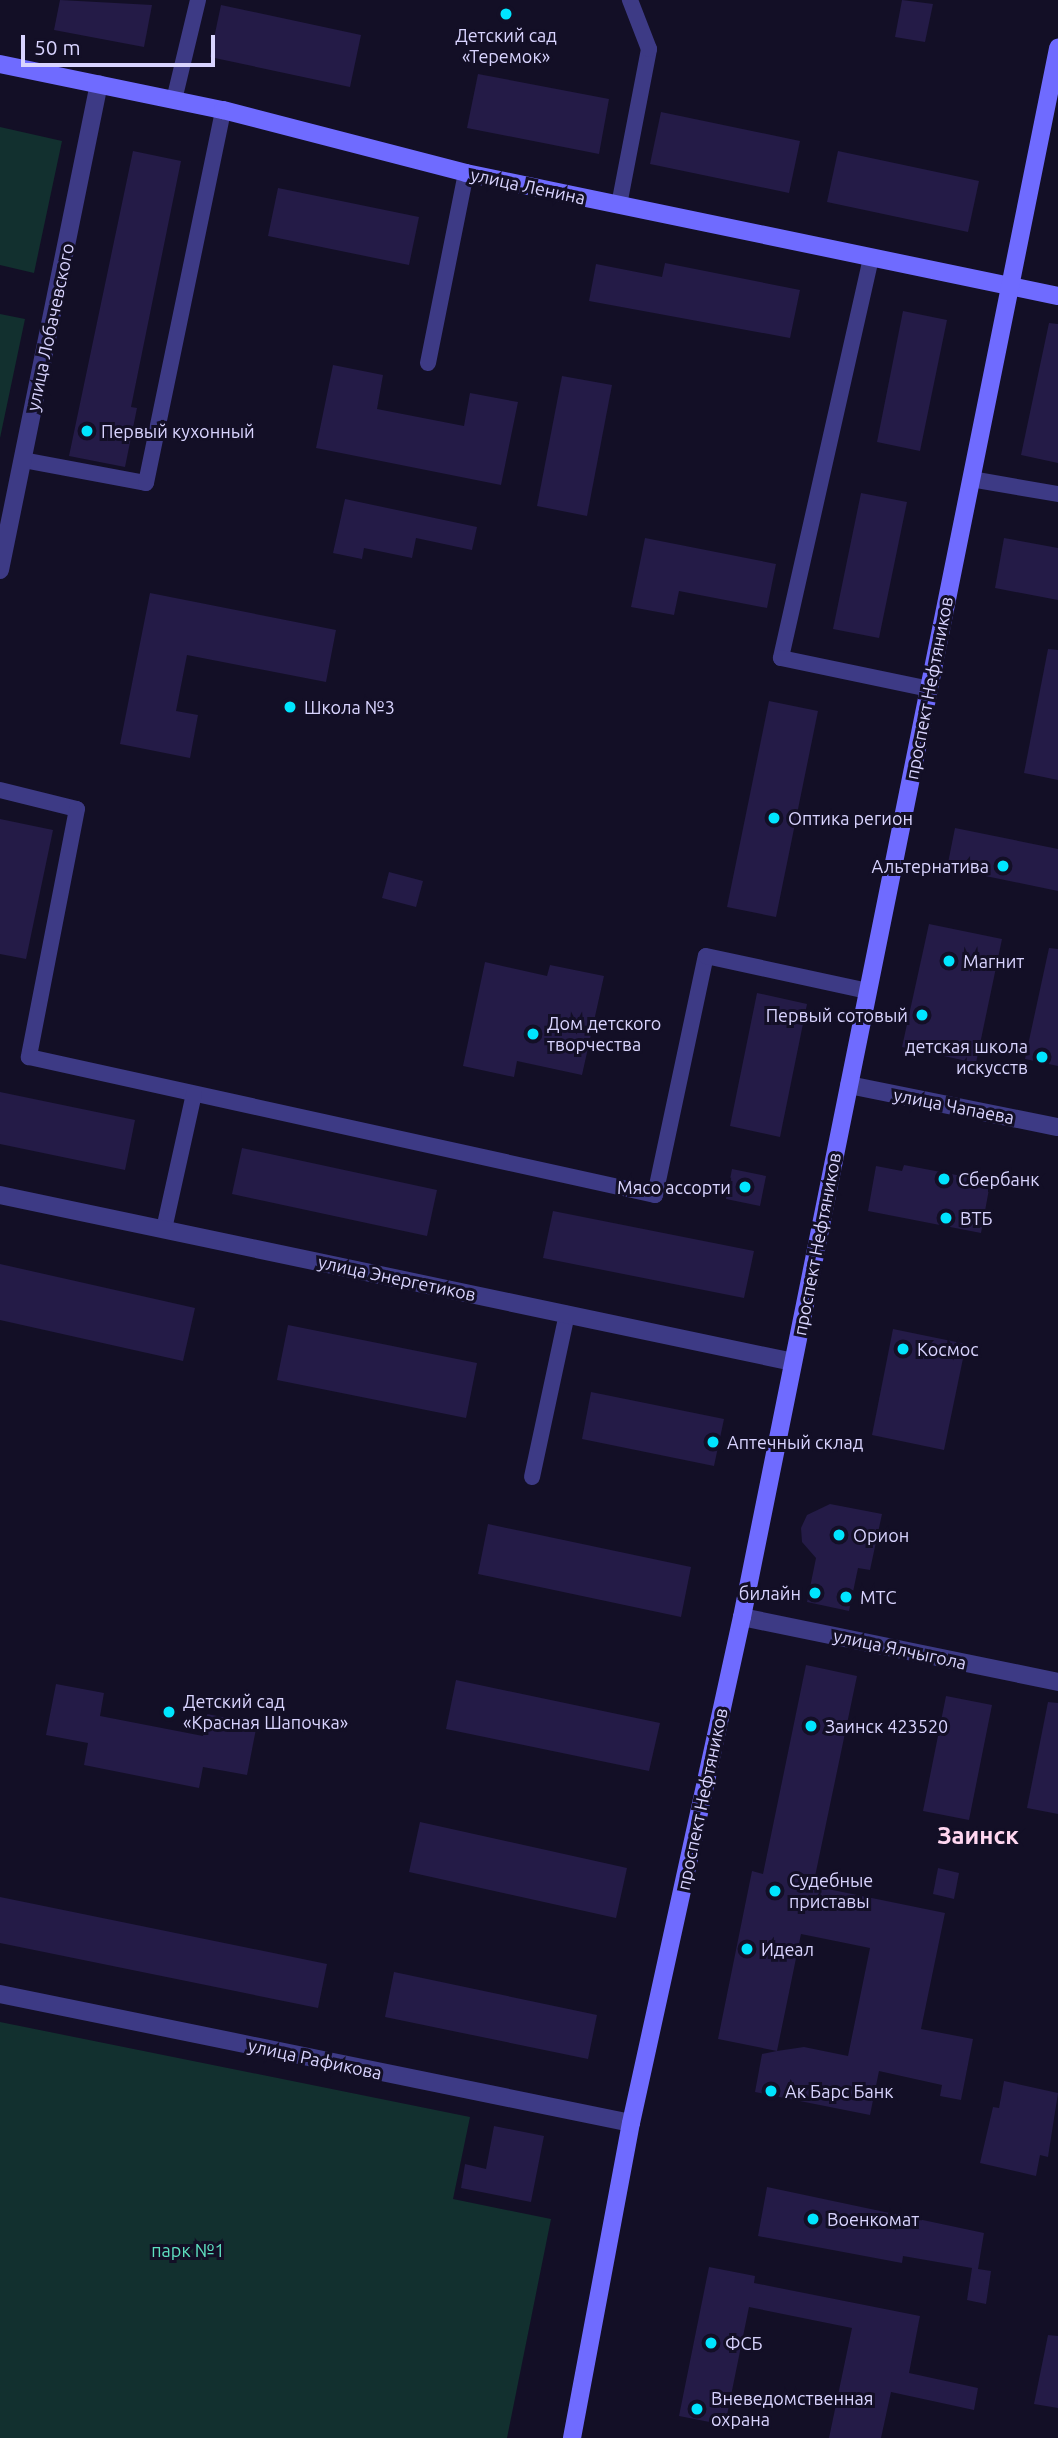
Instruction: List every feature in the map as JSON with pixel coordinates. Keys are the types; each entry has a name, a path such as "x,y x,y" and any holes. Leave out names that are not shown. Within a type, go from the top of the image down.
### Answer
{"main road":[{"name":"проспект Нефтяников","path":"572,2438 631,2123 742,1617 1058,48"},
{"name":"улица Ленина","path":"0,64 223,110 466,173 1058,296"}],"street":[{"name":"улица Лобачевского","path":"0,570 99,85"},
{"name":"улица Чапаева","path":"849,1085 1058,1128"},
{"name":"улица Энергетиков","path":"0,1195 793,1362"},
{"name":"улица Ялчыгола","path":"742,1617 1058,1682"},
{"name":"улица Рафикова","path":"0,1994 631,2123"}],"lane":[{"path":"174,100 198,0"},
{"path":"619,205 649,49 630,0"},
{"path":"23,460 146,483 223,110"},
{"path":"428,363 466,173"},
{"path":"871,258 781,659 929,689"},
{"path":"971,479 1058,494"},
{"path":"0,790 77,809 29,1057 655,1195 706,956 868,991"},
{"path":"164,1229 194,1094"},
{"path":"532,1477 567,1314"}],"green space":[{"path":"0,127 62,141 34,273 0,265"},
{"path":"0,314 25,319 0,438"},
{"name":"парк №1","path":"0,2022 470,2117 453,2199 551,2219 507,2438 0,2438"}],"building":[{"path":"60,0 152,5 144,47 54,30"},
{"path":"902,0 933,4 925,42 895,37"},
{"path":"221,5 361,35 350,87 210,57"},
{"path":"478,74 609,99 599,154 467,128"},
{"path":"661,112 800,141 789,193 650,164"},
{"path":"133,151 181,161 131,407 137,408 125,467 69,456"},
{"path":"838,151 979,181 968,232 827,202"},
{"path":"278,188 419,217 409,265 268,236"},
{"path":"665,263 800,290 790,338 589,301 596,264 662,277"},
{"path":"903,311 947,320 920,451 877,442"},
{"path":"1049,323 1058,324 1058,463 1021,455"},
{"path":"333,365 383,375 377,409 464,426 470,393 518,402 501,485 316,448"},
{"path":"562,376 612,385 587,516 537,506"},
{"path":"861,493 907,502 879,638 833,629"},
{"path":"345,499 477,527 472,550 416,538 412,558 364,548 362,559 333,553"},
{"path":"645,538 776,564 767,608 679,591 674,615 631,607"},
{"path":"1004,538 1058,548 1058,600 995,588"},
{"path":"150,593 336,630 326,682 187,655 176,711 198,715 190,758 120,744"},
{"path":"1048,649 1058,650 1058,780 1024,773"},
{"path":"769,701 818,711 776,917 727,907"},
{"path":"0,819 53,830 26,959 0,954"},
{"path":"955,828 1058,849 1058,891 947,868"},
{"path":"389,872 423,881 416,907 382,898"},
{"path":"929,924 1002,939 976,1063 902,1047"},
{"path":"1049,948 1058,949 1058,1066 1025,1059"},
{"path":"485,962 547,976 550,965 604,976 582,1075 517,1061 514,1077 463,1066"},
{"path":"757,993 807,1004 780,1137 730,1126"},
{"path":"0,1092 135,1120 125,1170 0,1144"},
{"path":"242,1148 437,1190 427,1236 232,1194"},
{"path":"904,1165 967,1177 966,1185 989,1189 981,1233 868,1211 876,1166 902,1171"},
{"path":"732,1169 766,1176 760,1206 726,1199"},
{"path":"553,1211 754,1251 744,1298 543,1258"},
{"path":"0,1264 195,1308 183,1361 0,1320"},
{"path":"288,1325 477,1363 466,1418 277,1380"},
{"path":"893,1329 966,1344 944,1450 872,1435"},
{"path":"591,1392 724,1419 714,1466 582,1439"},
{"name":"Орион","path":"830,1504 882,1514 870,1570 858,1568 849,1611 807,1602 816,1558 802,1542 801,1528 807,1515"},
{"path":"488,1524 691,1567 681,1617 478,1574"},
{"path":"806,1665 857,1676 813,1886 945,1913 921,2029 973,2039 961,2100 940,2096 942,2085 879,2071 870,2115 755,2092 762,2054 777,2051 718,2039 752,1871 763,1874","holes":["801,1934 870,1948 848,2056 804,2047 777,2051"]},
{"path":"456,1680 660,1723 649,1771 446,1729"},
{"path":"56,1684 104,1693 100,1716 203,1736 207,1714 257,1724 247,1775 203,1767 199,1788 84,1765 88,1743 46,1735"},
{"path":"946,1696 992,1705 969,1820 923,1811"},
{"path":"1048,1702 1058,1703 1058,1814 1027,1808"},
{"path":"420,1822 627,1868 616,1918 409,1872"},
{"path":"938,1868 959,1873 954,1899 933,1894"},
{"path":"0,1897 327,1964 318,2008 0,1943"},
{"path":"394,1972 597,2015 588,2059 385,2017"},
{"path":"1004,2081 1058,2093 1048,2157 1040,2155 1036,2176 980,2163 993,2107 999,2108"},
{"path":"494,2126 544,2136 531,2202 461,2188 465,2164 486,2169"},
{"path":"767,2187 984,2233 978,2269 991,2271 986,2304 967,2300 972,2268 903,2256 902,2263 758,2236"},
{"path":"709,2267 755,2276 754,2283 920,2316 909,2373 978,2388 974,2410 891,2392 881,2438 829,2438 852,2328 749,2307 725,2425 679,2416"},
{"path":"1048,2335 1058,2336 1058,2408 1034,2404"}],"place":[{"name":"Детский сад «Теремок»","path":"506,14"},
{"name":"Первый кухонный","path":"87,431"},
{"name":"Школа №3","path":"290,707"},
{"name":"Оптика регион","path":"774,818"},
{"name":"Альтернатива","path":"1003,866"},
{"name":"Магнит","path":"949,961"},
{"name":"Первый сотовый","path":"922,1015"},
{"name":"Дом детского творчества","path":"533,1034"},
{"name":"детская школа искусств","path":"1042,1057"},
{"name":"Сбербанк","path":"944,1179"},
{"name":"Мясо ассорти","path":"745,1187"},
{"name":"ВТБ","path":"946,1218"},
{"name":"Космос","path":"903,1349"},
{"name":"Аптечный склад","path":"713,1442"},
{"name":"Орион","path":"839,1535"},
{"name":"билайн","path":"815,1593"},
{"name":"МТС","path":"846,1597"},
{"name":"Детский сад «Красная Шапочка»","path":"169,1712"},
{"name":"Заинск 423520","path":"811,1726"},
{"name":"Судебные приставы","path":"775,1891"},
{"name":"Идеал","path":"747,1949"},
{"name":"Ак Барс Банк","path":"771,2091"},
{"name":"Военкомат","path":"813,2219"},
{"name":"ФСБ","path":"711,2343"},
{"name":"Вневедомственная охрана","path":"697,2409"}],"district":[{"name":"Заинск","path":"978,1836"}]}
